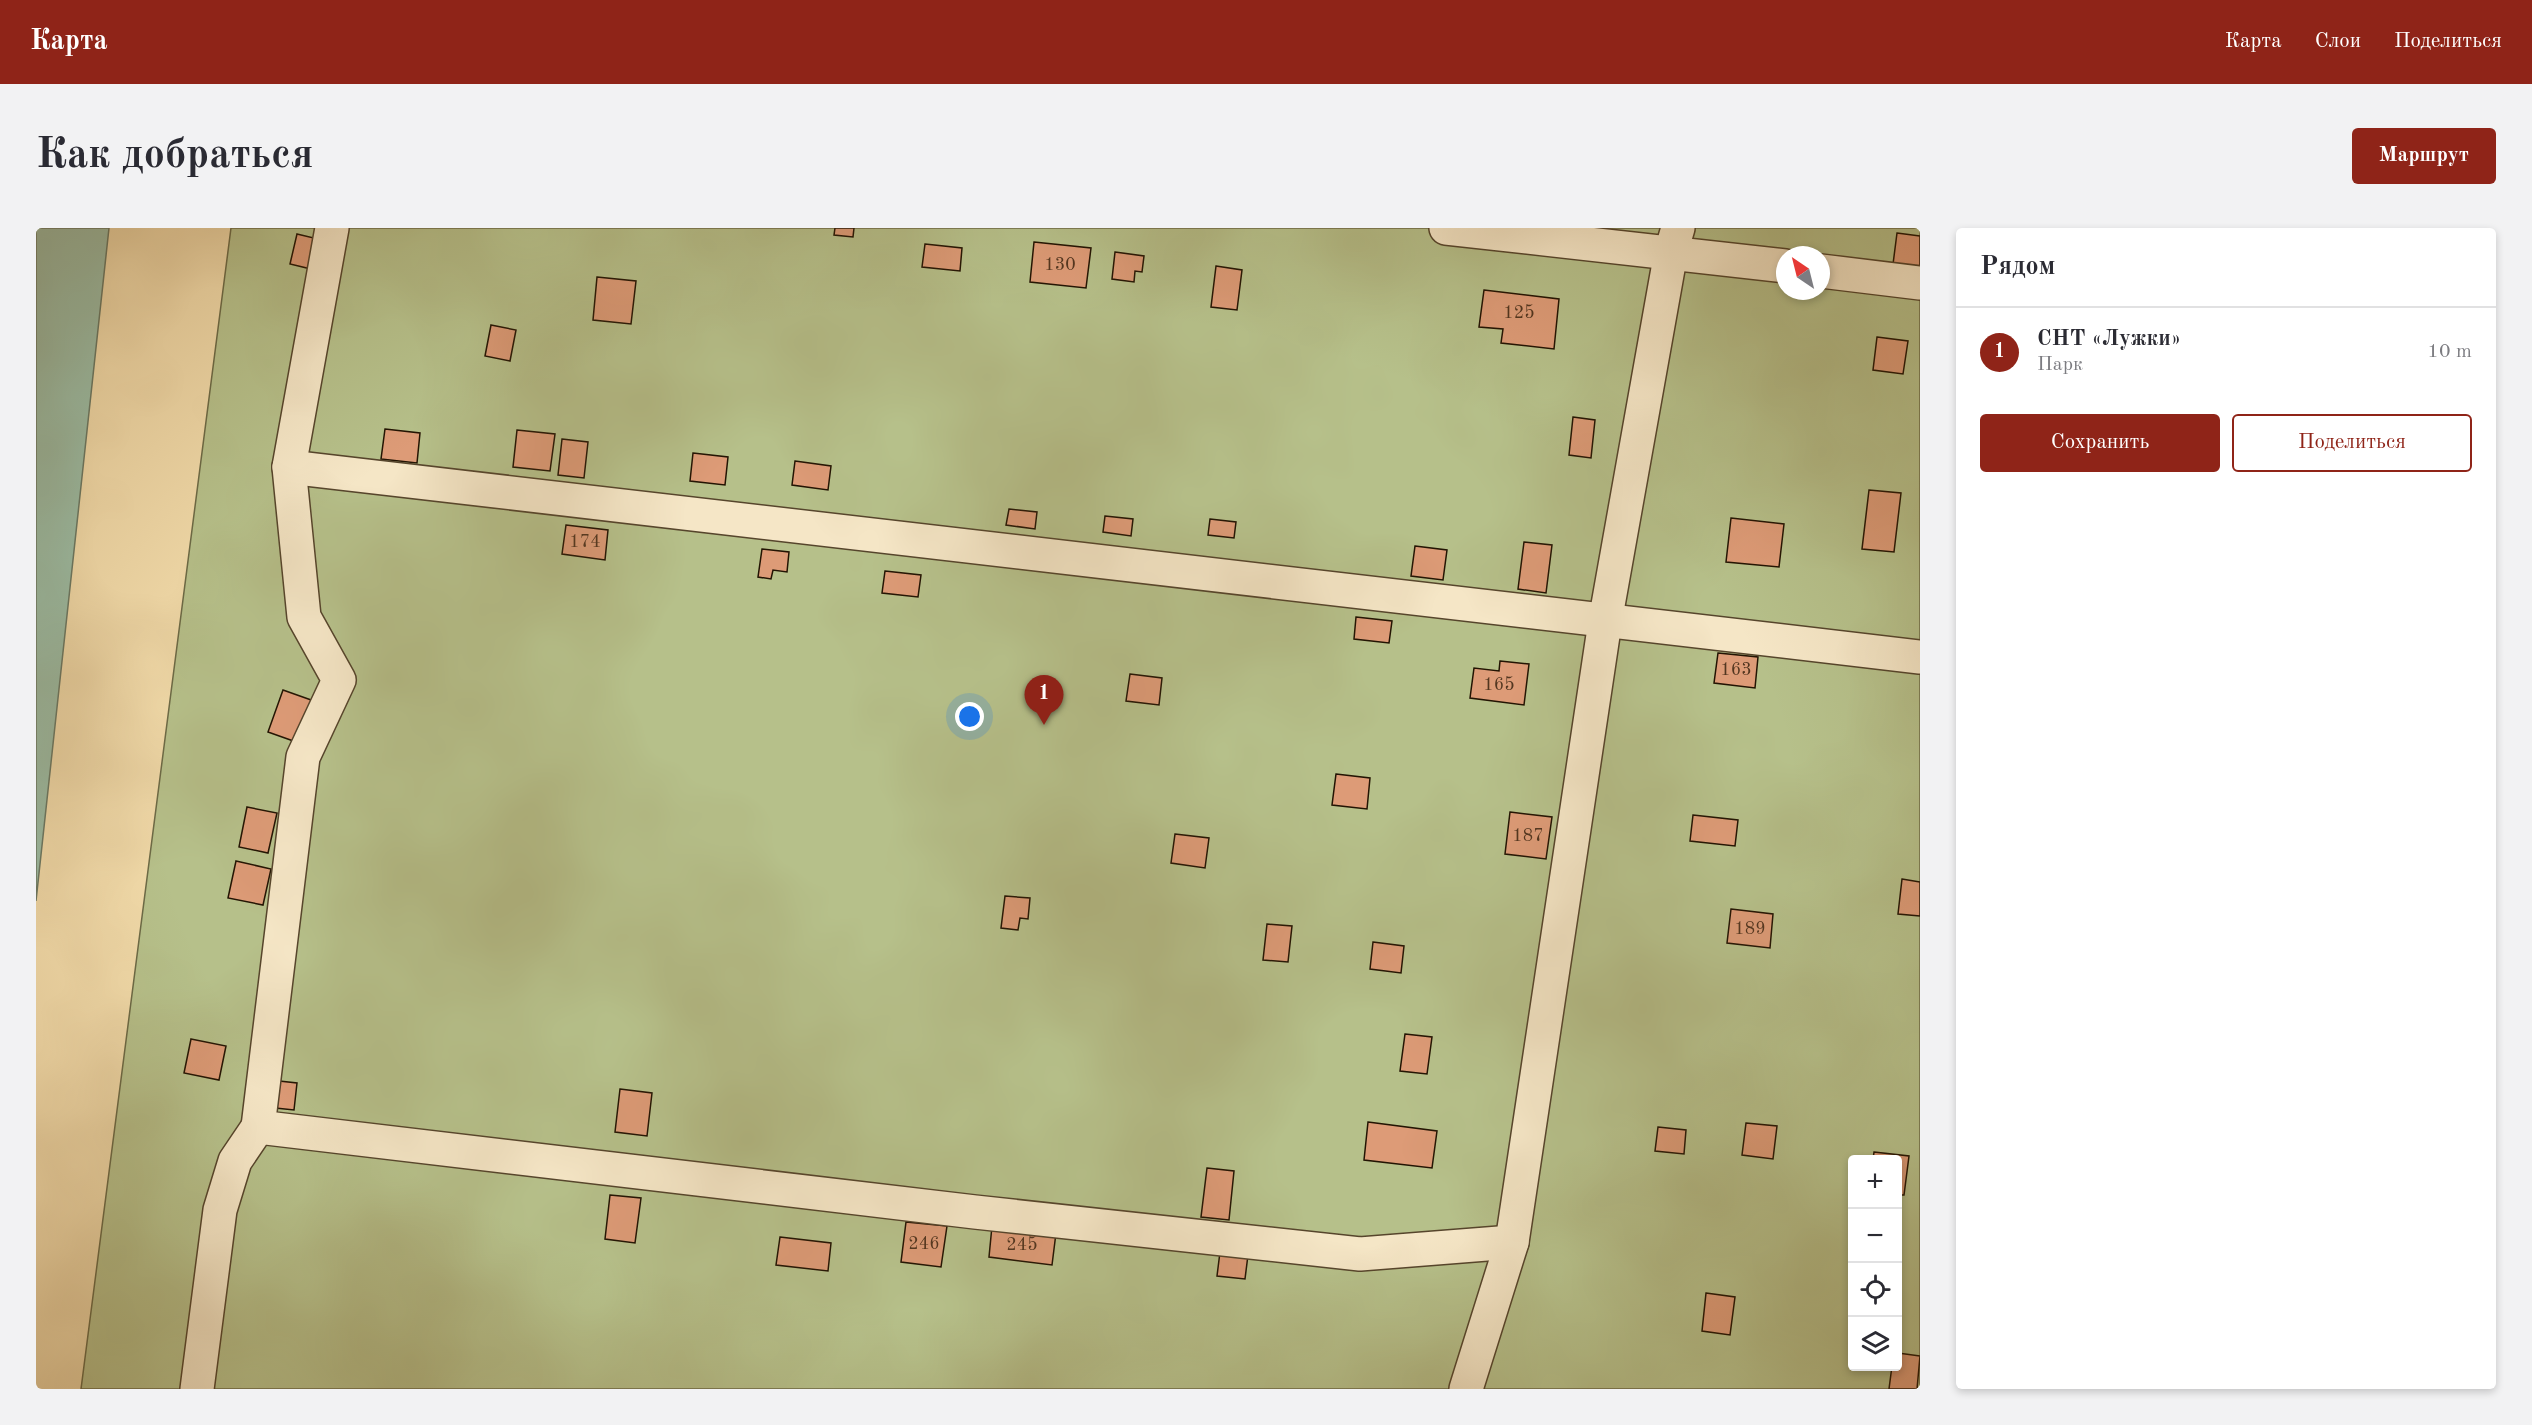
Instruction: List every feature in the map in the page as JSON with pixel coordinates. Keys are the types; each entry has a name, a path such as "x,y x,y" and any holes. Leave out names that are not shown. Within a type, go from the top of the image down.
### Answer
{"lane":[{"path":"197,1389 220,1210 235,1161 258,1127 303,756 339,680 304,617 289,467 332,228"},
{"path":"1446,228 1674,240 1776,264"},
{"path":"1466,1389 1512,1242 1605,622 1674,240"},
{"path":"1830,272 1920,283"},
{"path":"289,467 1920,657"},
{"path":"258,1127 987,1213 1360,1254 1512,1242"}],"shaded area":[{"path":"36,228 109,228 36,901"},
{"path":"231,228 1920,228 1920,1389 81,1389"}],"building":[{"path":"835,228 854,228 853,237 834,235"},
{"path":"1897,233 1920,236 1920,275 1892,272"},
{"path":"297,234 318,239 311,269 290,264"},
{"path":"1034,242 1091,248 1086,288 1030,282"},
{"path":"925,244 962,248 960,271 922,267"},
{"path":"1115,252 1144,256 1142,272 1135,271 1134,282 1112,279"},
{"path":"1216,266 1242,270 1237,310 1211,307"},
{"path":"597,277 636,281 631,324 593,320"},
{"path":"1484,290 1559,299 1554,349 1501,343 1503,329 1479,327"},
{"path":"491,325 516,330 510,361 485,356"},
{"path":"1877,337 1908,341 1903,374 1873,370"},
{"path":"1573,417 1595,420 1591,458 1569,455"},
{"path":"385,429 420,433 417,463 381,459"},
{"path":"517,430 555,434 550,471 513,467"},
{"path":"562,439 588,442 584,478 558,475"},
{"path":"693,453 728,457 725,485 690,481"},
{"path":"795,461 831,466 828,490 792,485"},
{"path":"1869,490 1901,493 1894,552 1862,549"},
{"path":"1009,509 1037,512 1035,529 1006,525"},
{"path":"1105,516 1133,519 1131,536 1103,532"},
{"path":"1731,518 1784,524 1779,567 1726,562"},
{"path":"1210,519 1236,522 1234,538 1208,535"},
{"path":"566,525 608,530 605,560 562,554"},
{"path":"1524,542 1552,545 1546,593 1518,589"},
{"path":"1415,546 1447,550 1443,580 1411,576"},
{"path":"762,549 789,552 787,572 773,570 771,579 758,577"},
{"path":"885,571 921,575 918,597 882,593"},
{"path":"1356,617 1392,621 1389,643 1354,639"},
{"path":"1718,653 1758,657 1755,688 1714,683"},
{"path":"1500,661 1529,664 1524,705 1470,698 1474,668 1499,671"},
{"path":"1130,674 1162,678 1159,705 1126,701"},
{"path":"283,690 314,701 299,743 268,732"},
{"path":"1336,774 1370,778 1367,809 1332,805"},
{"path":"247,807 277,813 268,853 239,847"},
{"path":"1510,812 1552,817 1546,859 1505,854"},
{"path":"1693,815 1738,820 1735,846 1690,841"},
{"path":"1175,834 1209,838 1205,868 1171,863"},
{"path":"236,861 271,869 263,905 228,898"},
{"path":"1902,879 1920,882 1920,916 1898,914"},
{"path":"1005,896 1030,898 1028,919 1020,918 1018,930 1001,928"},
{"path":"1731,909 1773,914 1770,948 1727,943"},
{"path":"1267,924 1292,926 1288,962 1263,960"},
{"path":"1373,942 1404,946 1401,973 1370,969"},
{"path":"1405,1034 1432,1037 1427,1074 1400,1071"},
{"path":"191,1039 226,1046 219,1080 184,1073"},
{"path":"270,1080 297,1083 294,1110 266,1107"},
{"path":"620,1089 652,1093 647,1136 615,1132"},
{"path":"1368,1122 1437,1131 1432,1168 1364,1160"},
{"path":"1746,1123 1777,1126 1773,1159 1742,1155"},
{"path":"1658,1127 1686,1130 1684,1154 1655,1151"},
{"path":"1874,1152 1900,1155 1874,1155"},
{"path":"1902,1155 1909,1156 1904,1195 1902,1195"},
{"path":"1207,1168 1234,1171 1229,1220 1201,1217"},
{"path":"610,1195 641,1198 635,1243 605,1239"},
{"path":"906,1222 947,1226 941,1267 901,1262"},
{"path":"992,1226 1056,1233 1052,1265 989,1257"},
{"path":"780,1237 831,1243 828,1271 776,1265"},
{"path":"1220,1252 1248,1255 1245,1279 1217,1276"},
{"path":"1706,1293 1735,1297 1730,1335 1702,1331"},
{"path":"1902,1354 1920,1356 1917,1389 1889,1389 1891,1371 1902,1371"}],"place":[{"name":"СНТ «Лужки»","path":"1044,725"}]}
